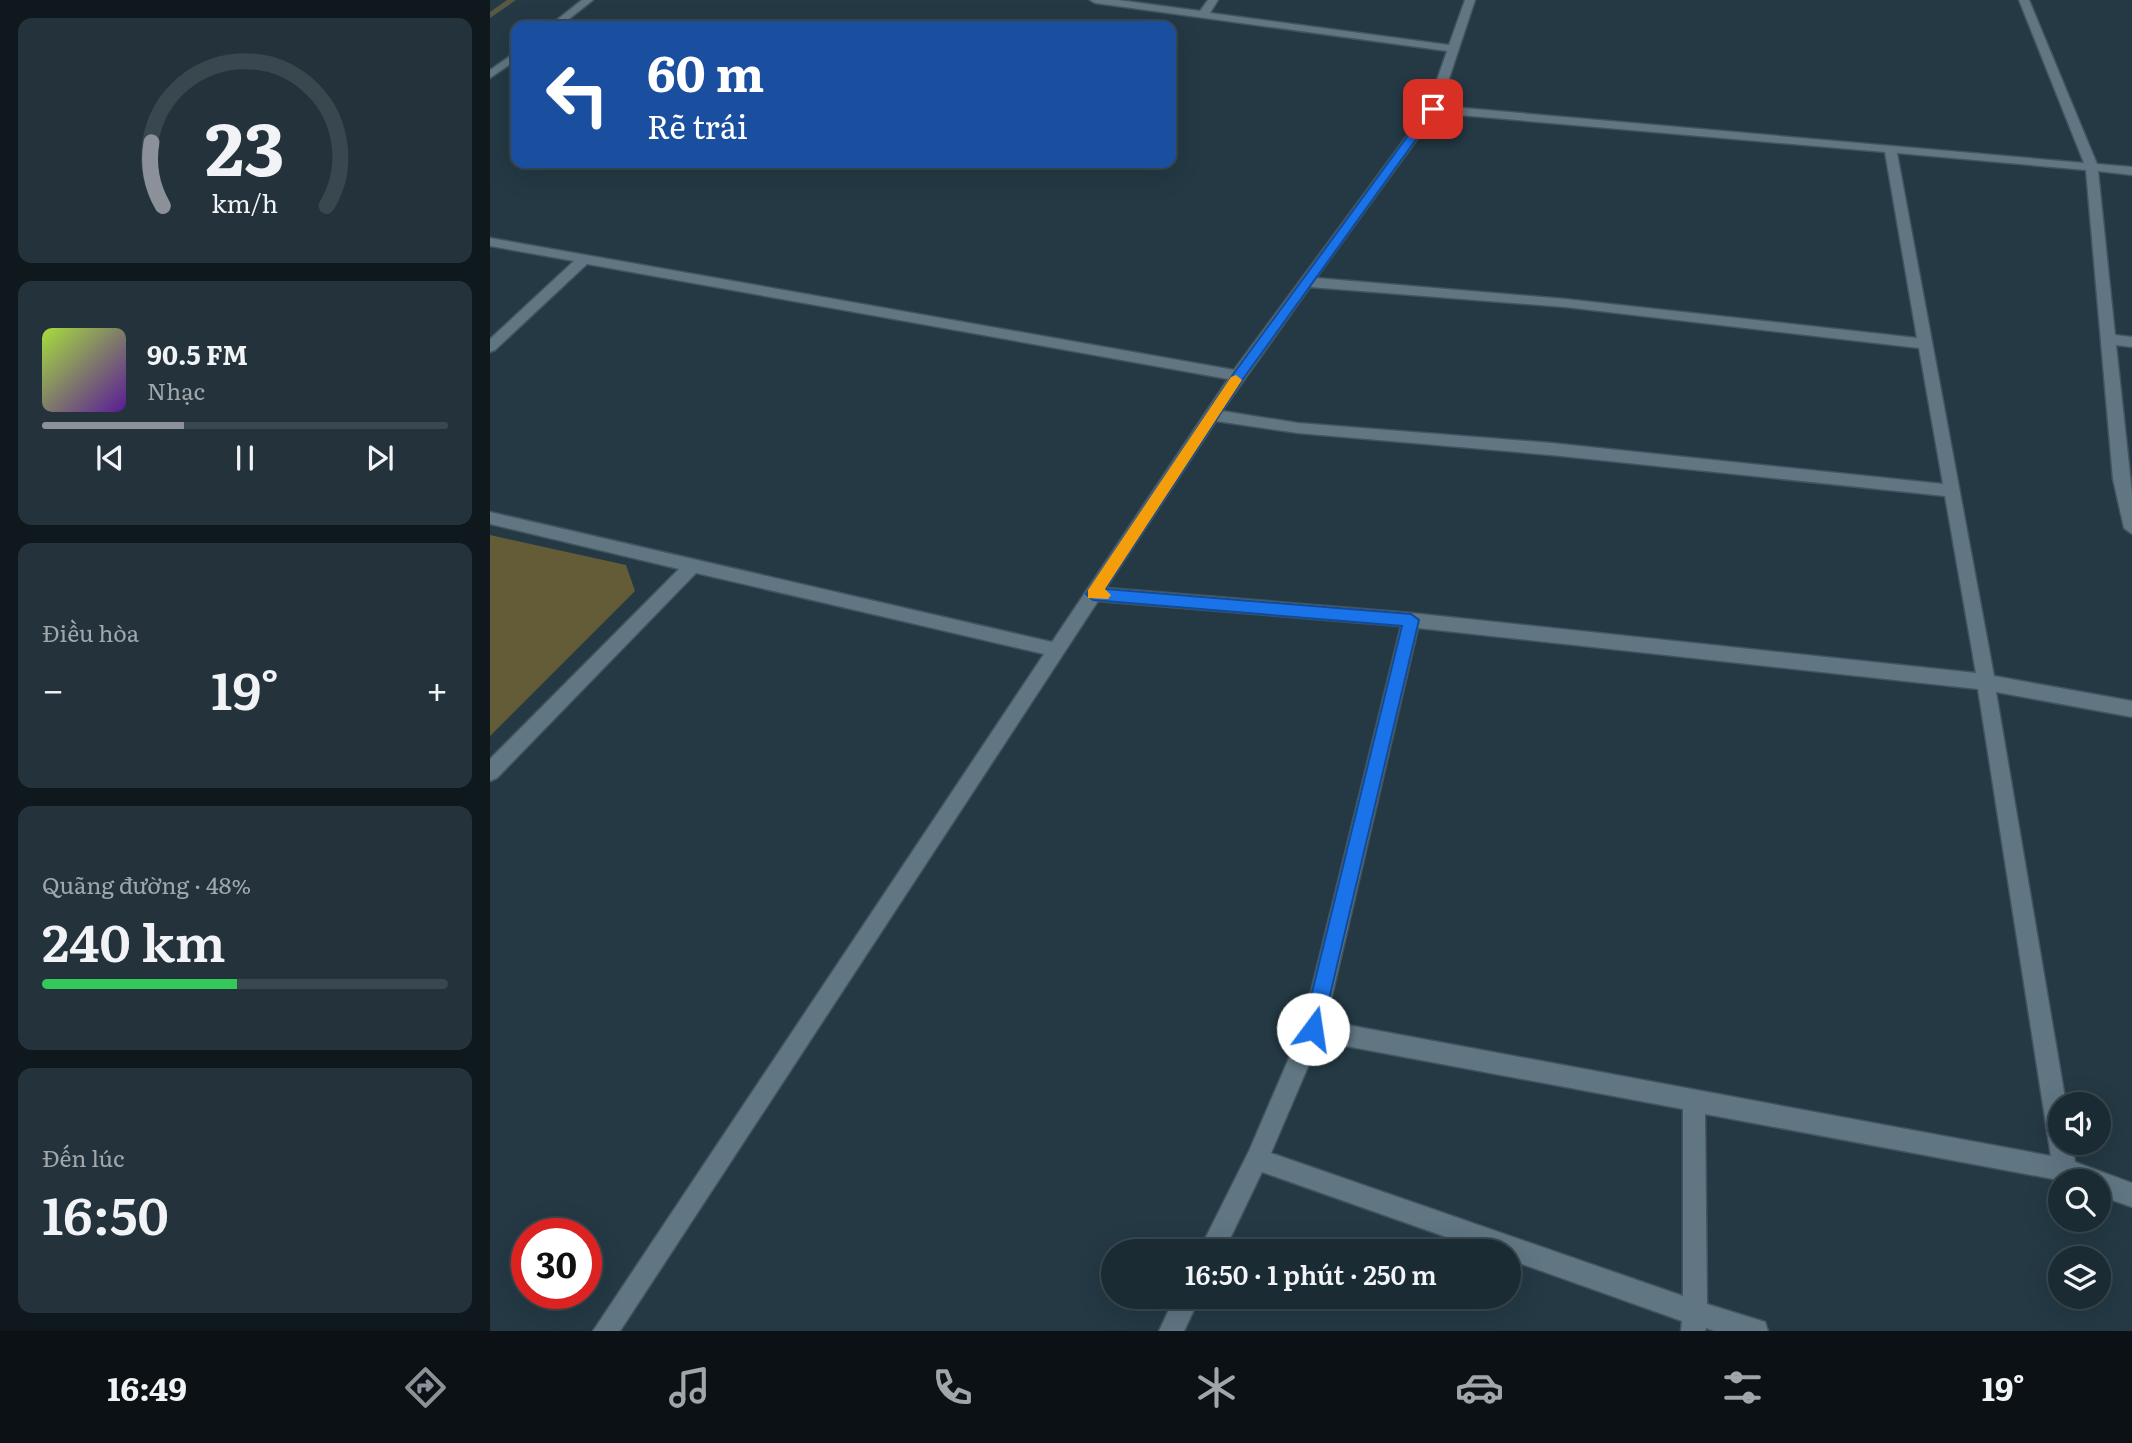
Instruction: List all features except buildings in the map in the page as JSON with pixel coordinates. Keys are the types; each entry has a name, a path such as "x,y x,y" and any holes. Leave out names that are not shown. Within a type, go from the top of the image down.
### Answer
{"street":[{"path":"561,21 588,0"},
{"path":"1095,0 1454,49"},
{"path":"1203,15 1213,0"},
{"path":"605,1331 1238,376 1433,109 1470,0"},
{"path":"2024,0 2092,167 2121,479 2132,528"},
{"path":"490,75 511,59"},
{"path":"1433,109 2132,171"},
{"path":"1890,149 1986,682 2052,1092"},
{"path":"490,242 1238,376"},
{"path":"490,347 584,259"},
{"path":"1307,282 1565,303 1926,344"},
{"path":"2108,339 2132,342"},
{"path":"1212,415 1298,428 1551,449 1952,491"},
{"path":"490,518 1057,650"},
{"path":"490,772 692,566"},
{"path":"1093,594 1411,620 1986,682 2132,709"},
{"path":"1217,1239 1257,1159 1313,1029 1411,620"},
{"path":"1313,1029 2060,1169"},
{"path":"1694,1100 1694,1322"},
{"path":"1257,1159 1694,1322 1756,1331"},
{"path":"2111,1187 2132,1195"},
{"path":"1171,1331 1182,1309"}],"shaded area":[{"path":"490,535 626,565 635,591 490,736"}],"waterway":[{"path":"490,16 512,0"}],"slow traffic":[{"path":"1103,595 1093,594 1236,380"}],"route":[{"path":"1313,1029 1411,620 1093,594 1238,376 1433,109"}]}
